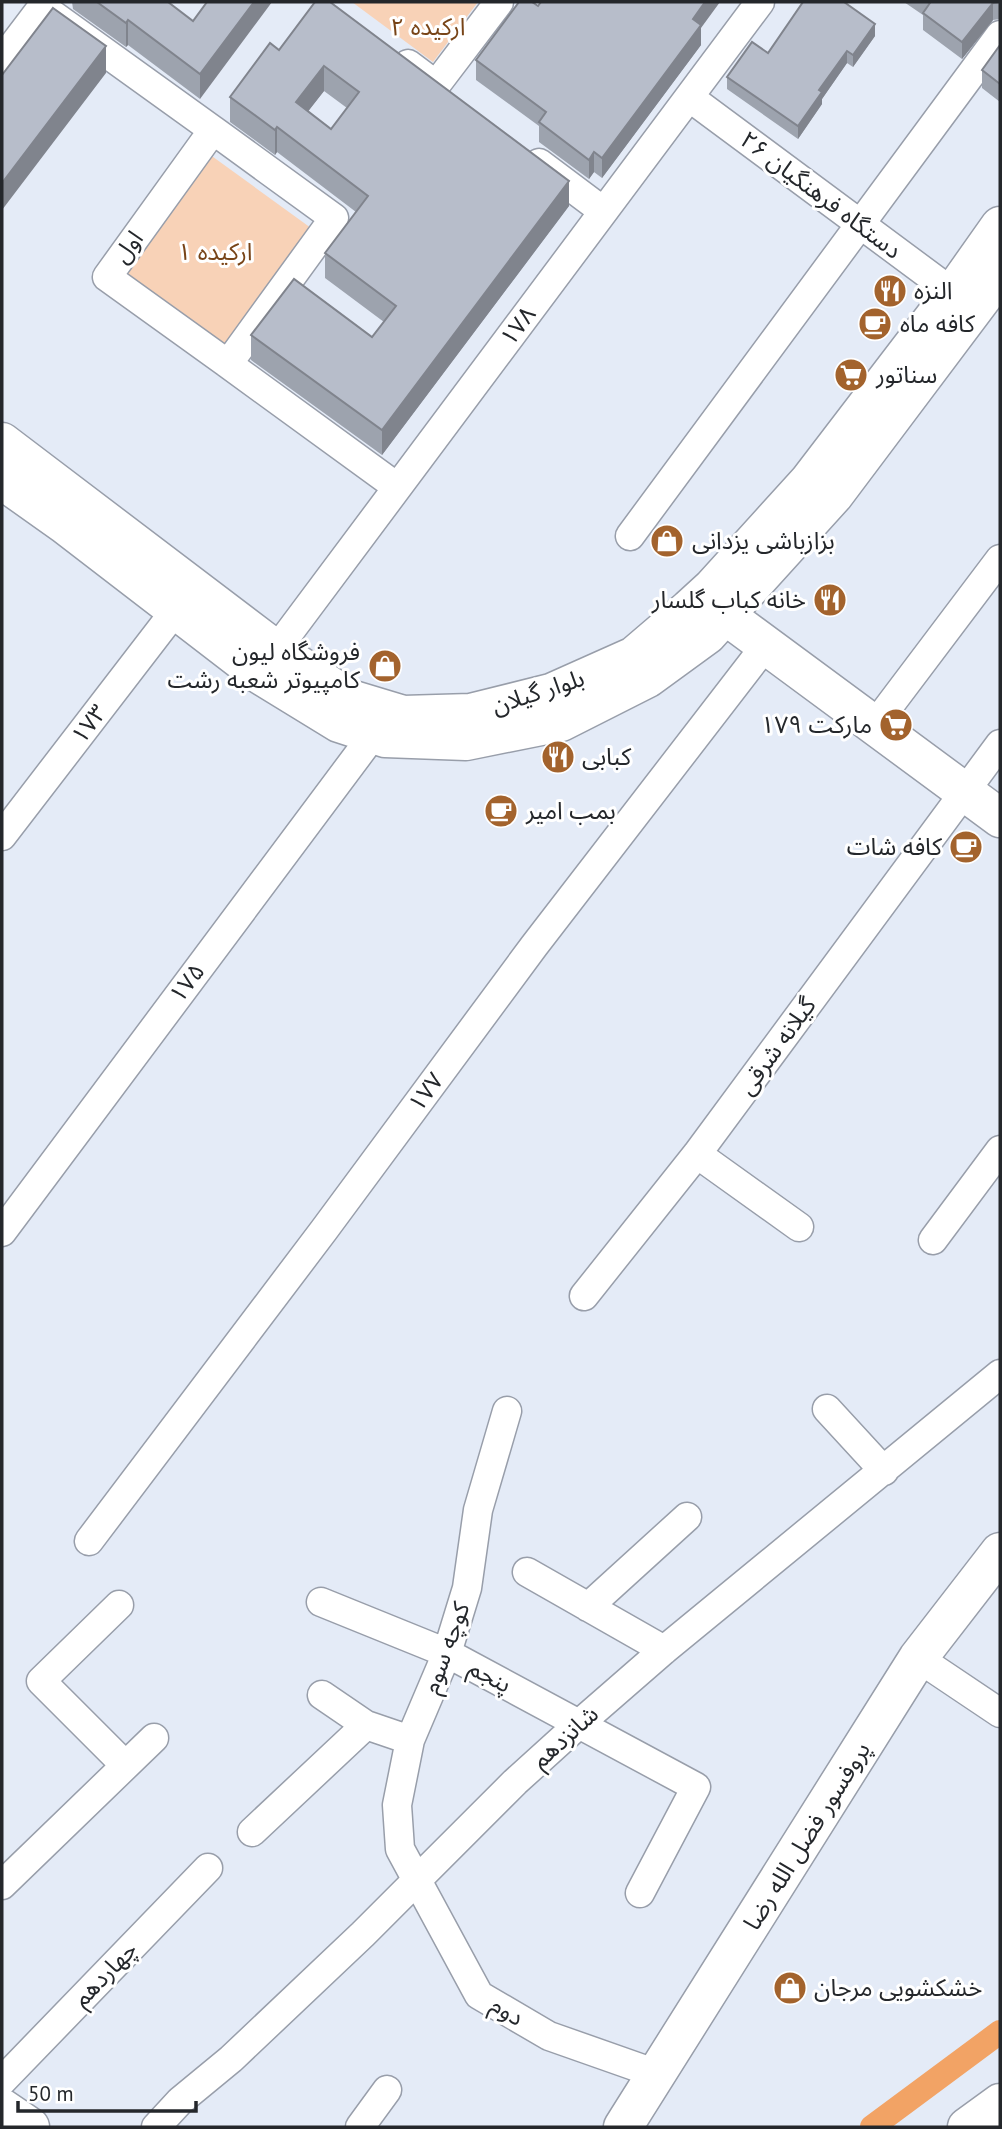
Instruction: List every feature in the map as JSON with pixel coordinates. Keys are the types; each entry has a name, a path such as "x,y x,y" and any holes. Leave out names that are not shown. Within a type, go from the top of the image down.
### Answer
{"main road":[{"name":"بلوار گیلان","path":"2,480 64,524 258,674 339,723 385,738 466,741 561,722 648,678 707,635 834,495 963,301 1000,226"},
{"name":"بلوار گیلان","path":"2,442 276,650 350,699 403,715 471,713 551,693 634,656 712,587 809,481 963,301 1000,274"},
{"path":"726,615 1000,818"},
{"name":"پروفسور فضل الله رضا","path":"623,2127 918,1658 1000,1552"},
{"path":"967,2127 1000,2103"}],"street":[{"path":"436,85 499,2"},
{"name":"۱۷۸","path":"276,650 760,2"},
{"path":"2,60 44,4 334,218 228,364"},
{"path":"630,536 1000,35"},
{"path":"391,52 458,102"},
{"name":"۲۶ دستگاه فرهنگیان","path":"689,97 963,301"},
{"name":"اول","path":"212,130 107,277 397,487"},
{"path":"514,144 603,211"},
{"path":"874,726 1000,559"},
{"name":"۱۷۳","path":"2,836 175,611"},
{"name":"۱۷۷","path":"89,1541 526,957 766,645"},
{"name":"۱۷۵","path":"2,1232 373,735"},
{"name":"گیلانه شرقی","path":"584,1296 697,1154 1000,744"},
{"path":"933,1240 1000,1150"},
{"path":"697,1154 799,1227"},
{"name":"شانزدهم","path":"156,2127 180,2101 231,2059 363,1934 514,1782 579,1724 664,1650 1000,1374"},
{"path":"827,1409 884,1471"},
{"name":"کوچه سوم","path":"416,1881 400,1849 397,1805 410,1740 447,1653 467,1588 478,1510 507,1411"},
{"path":"588,1607 687,1517"},
{"path":"527,1572 664,1650"},
{"name":"پنجم","path":"321,1602 447,1653 696,1787 640,1893"},
{"path":"119,1605 41,1681 125,1765"},
{"path":"918,1658 1000,1713"},
{"path":"322,1695 366,1726 410,1740"},
{"path":"252,1832 366,1726"},
{"path":"2,1885 153,1738"},
{"name":"چهاردهم","path":"2,2081 208,1868"},
{"name":"دوم","path":"416,1881 479,1995 549,2036 657,2074"},
{"path":"360,2127 387,2090"}],"green space":[{"name":"ارکیده ۲","path":"352,2 478,2 433,62"},
{"name":"ارکیده ۱","path":"209,154 311,228 222,350 120,276"}],"building":[{"path":"97,2 168,2 193,21 207,2 254,2 200,74 128,20 126,23"},
{"path":"315,2 330,2 569,181 382,430 251,335 294,279 372,337 396,306 325,253 368,196 277,127 275,130 230,97 270,43 279,50","holes":["324,66 359,92 331,129 296,102"]},
{"path":"519,2 532,2 538,6 541,2 705,2 693,19 701,25 602,158 594,152 589,160 539,122 546,112 476,60"},
{"path":"803,2 844,2 875,24 853,55 847,51 819,90 822,92 798,126 727,77 752,42 768,53"},
{"path":"928,2 999,2 993,3 962,42 923,13 930,3"},
{"path":"53,8 106,46 2,183 2,75"},
{"path":"1000,45 1000,84 982,70"}],"waterway":[{"path":"872,2127 1000,2032"}],"place":[{"name":"النزه","path":"890,291"},
{"name":"کافه ماه","path":"875,324"},
{"name":"سناتور","path":"851,375"},
{"name":"بزازباشی یزدانی","path":"667,541"},
{"name":"خانه کباب گلسار","path":"830,600"},
{"name":"فروشگاه لیون کامپیوتر شعبه رشت","path":"385,666"},
{"name":"۱۷۹ مارکت","path":"896,725"},
{"name":"کبابی","path":"558,757"},
{"name":"بمب امیر","path":"501,811"},
{"name":"کافه شات","path":"966,847"},
{"name":"خشکشویی مرجان","path":"790,1988"}]}
